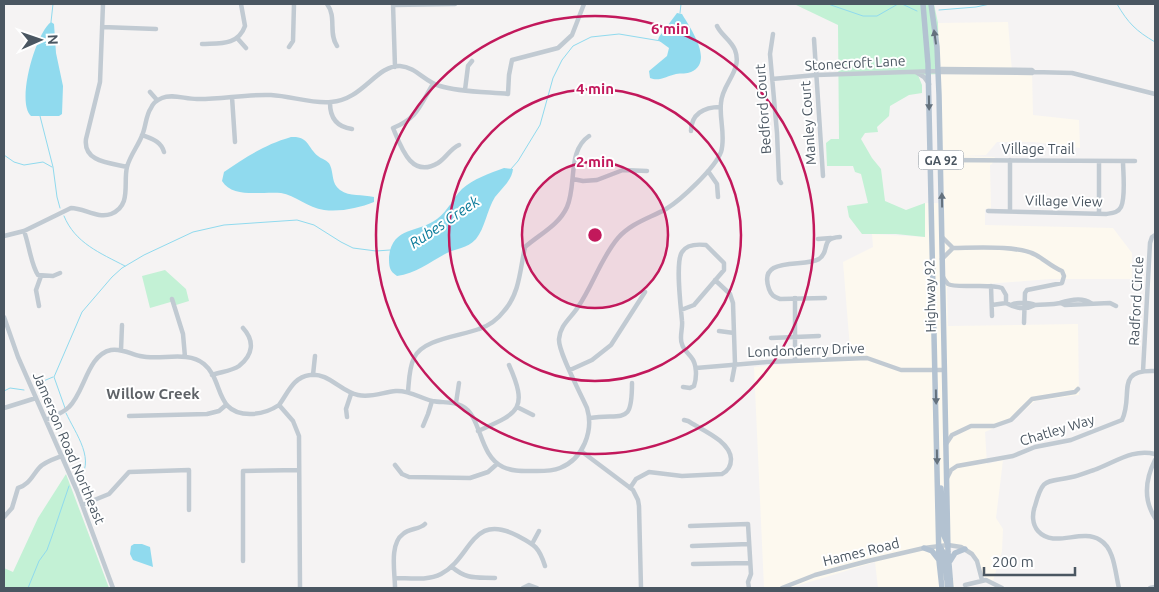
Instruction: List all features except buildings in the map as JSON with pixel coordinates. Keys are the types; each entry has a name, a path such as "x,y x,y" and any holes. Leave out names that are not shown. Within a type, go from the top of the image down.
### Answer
{"main road":[{"name":"Highway 92","path":"923,4 929,84 939,561 942,588"},
{"name":"Highway 92","path":"931,4 938,59 950,588"},
{"path":"937,474 941,492 944,536 948,545"},
{"path":"939,538 926,548 932,551 939,561"},
{"path":"939,546 943,552 950,588"},
{"path":"949,566 951,558 955,553 965,550"}],"street":[{"path":"103,4 100,82 85,146 89,155 95,159 127,167"},
{"path":"202,44 226,43 238,38 245,26 241,4"},
{"path":"289,47 293,40 294,4"},
{"path":"327,4 332,13 334,38 337,46"},
{"path":"395,66 393,5 455,4"},
{"path":"4,236 24,231 71,208 104,216 115,212 126,197 127,167 142,136 149,110 157,100 170,96 197,100 272,95 330,103 352,97 382,71 395,66 411,69 432,84 444,87 508,94 508,75 512,60 550,50 563,44 572,34 584,4"},
{"path":"46,420 72,405 98,357 108,351 121,350 152,358 185,357 202,362 212,375 226,405 237,412 247,414 266,412 279,405 297,380 313,375 324,377 352,394 367,396 394,391 408,392 432,401 462,406 470,413 487,452 497,464 514,471 549,471 569,464 581,451 589,432 590,418 560,346 561,329 578,307 614,244 629,228 678,200 717,160 723,136 720,107 723,92 734,73 737,59 731,42 717,26"},
{"path":"102,27 156,29"},
{"name":"Bedford Court","path":"773,34 770,54 779,180 781,182"},
{"path":"238,38 246,48"},
{"name":"Manley Court","path":"814,38 823,176"},
{"path":"938,59 942,65 951,69"},
{"path":"466,90 468,66 472,61"},
{"path":"938,71 951,69 1032,70 1034,72"},
{"path":"915,71 924,77 929,84"},
{"path":"938,71 1072,74 1155,94"},
{"name":"Stonecroft Lane","path":"772,79 816,75 938,71"},
{"path":"432,84 413,117 393,128 403,152 407,159 414,164 428,166 439,162 452,148 459,145"},
{"path":"150,92 157,100"},
{"path":"232,97 235,142"},
{"path":"330,103 331,113 335,122 342,127 352,129"},
{"path":"691,131 692,121 696,116 708,108 720,107"},
{"path":"142,136 160,143 163,146 164,152"},
{"path":"408,392 414,358 421,349 439,341 480,329 504,311 515,294 526,247 552,227 562,215 572,193 573,166 577,152 584,139 589,136"},
{"name":"Village Trail","path":"941,160 1135,161"},
{"path":"1010,160 1010,211"},
{"path":"1099,161 1099,214"},
{"name":"Village View","path":"988,211 1112,214 1121,206 1123,161"},
{"path":"573,179 583,181 597,180 623,170 647,171"},
{"path":"708,171 717,184 718,197"},
{"path":"24,231 36,272 41,276 53,276 60,273"},
{"name":"Radford Circle","path":"1143,371 1150,243 1155,235"},
{"path":"818,238 840,237"},
{"path":"942,237 954,248 1012,249 1035,254 1047,264 1062,271 1064,276 1062,283 1029,289 1025,293 1024,322"},
{"path":"825,298 775,297 770,293 768,286 769,274 771,270 781,265 818,259 822,255 827,241 831,238"},
{"path":"681,310 694,305 724,270 725,266 706,245 697,244 686,247 680,256 681,310 682,345 692,357 696,368 694,386 690,388 683,387"},
{"path":"942,259 954,248"},
{"path":"1148,266 1155,266"},
{"path":"39,306 36,290 41,276"},
{"path":"943,277 948,284 952,285 998,287 1004,291 1008,304"},
{"path":"715,280 732,297 735,364 732,380"},
{"path":"943,298 948,288 952,285"},
{"path":"991,286 992,316"},
{"path":"570,370 592,360 611,345 644,292"},
{"path":"795,298 795,361"},
{"path":"172,299 183,334 185,357"},
{"path":"992,305 1008,304 1013,307 1033,303 1035,305 1061,303 1065,305 1087,305 1091,302 1110,303 1116,306"},
{"name":"Jamerson Road Northeast","path":"4,317 18,357 82,505 113,588"},
{"path":"121,350 122,326"},
{"path":"212,375 236,368 247,356 251,341 243,328"},
{"path":"719,331 734,333"},
{"path":"771,338 819,336"},
{"path":"313,375 315,356"},
{"name":"Londonderry Drive","path":"696,368 735,364 867,358 899,369 944,370"},
{"path":"478,431 510,415 517,407 519,389 509,366"},
{"path":"1143,371 1155,371"},
{"name":"Chatley Way","path":"957,466 1013,456 1035,447 1071,440 1122,420 1125,413 1129,380 1135,373 1143,371"},
{"path":"590,418 626,414 631,407 632,383"},
{"path":"456,404 459,384"},
{"path":"946,444 954,434 972,426 1003,424 1010,420 1032,399 1078,390"},
{"path":"347,417 346,409 352,394"},
{"path":"4,408 36,398"},
{"path":"423,426 432,401"},
{"path":"129,416 207,414 218,411 226,405"},
{"path":"279,405 291,417 297,428 298,436 300,588"},
{"path":"517,407 533,415"},
{"path":"630,488 636,479 649,472 682,476 722,474 727,471 731,463 731,455 724,443 684,420"},
{"path":"946,427 954,434"},
{"path":"581,451 630,488 636,495 639,506 641,588"},
{"path":"946,454 950,462 957,466 951,470 947,479"},
{"path":"1119,588 1112,558 1104,542 1097,538 1089,537 1050,538 1044,535 1035,527 1033,522 1035,506 1040,488 1050,480 1075,476 1134,454 1155,454"},
{"path":"4,517 12,508 18,488 28,483 41,466 62,456"},
{"path":"1155,460 1146,488 1150,507 1155,518"},
{"path":"396,466 402,474 408,477 470,478 488,472 497,464"},
{"path":"82,505 109,494 129,472 189,470 188,510"},
{"path":"243,561 243,471 299,470"},
{"path":"395,588 394,549 397,540 406,532 422,527 424,524"},
{"path":"690,526 748,524 749,588"},
{"path":"395,578 438,576 452,567 474,537 491,529 509,532 532,544 540,550 545,566"},
{"path":"532,544 540,530"},
{"path":"692,546 749,544"},
{"path":"948,545 972,554 977,561 982,580"},
{"name":"Hames Road","path":"782,588 815,575 926,548 948,545"},
{"path":"693,564 750,563"},
{"path":"452,567 459,573 470,577 495,578"},
{"path":"965,585 982,580 1002,588"},
{"path":"523,588 527,585 537,588"},
{"path":"1150,588 1155,587"}],"shaded area":[{"path":"1008,22 1012,72 1032,71 1033,115 1079,120 1080,148 1034,142 997,142 986,155 963,156 995,157 990,165 991,208 985,209 985,225 1113,228 1132,253 1132,279 1050,279 947,287 948,326 1078,324 1079,395 1035,401 1013,420 985,432 987,464 1003,460 996,518 1003,529 1002,551 993,581 982,576 971,552 946,544 955,588 878,588 875,562 790,588 764,588 754,367 821,361 851,361 843,262 873,247 872,234 925,237 925,203 942,203 938,23"}],"green space":[{"path":"794,4 934,4 938,23 939,74 918,75 922,85 922,93 909,95 890,106 889,116 877,127 878,132 865,133 861,139 881,169 885,201 906,210 925,203 925,237 896,234 862,234 849,217 847,206 868,203 861,174 855,172 853,166 827,166 826,143 831,139 839,139 838,25"},
{"path":"165,270 186,289 189,301 176,305 174,301 150,308 142,276"},
{"path":"66,474 109,588 4,588 4,568 13,572 38,518"}],"water":[{"path":"677,13 682,14 694,35 701,52 701,60 698,67 689,73 676,74 660,79 650,78 649,71 667,56 669,48 658,40 659,37"},
{"path":"51,22 54,24 56,53 63,86 62,114 59,116 31,116 27,109 26,98 29,69 39,40"},
{"path":"291,137 305,140 314,153 329,163 334,181 340,190 374,197 374,202 350,209 324,210 312,207 286,194 249,193 233,190 222,181 224,172 240,161 281,140"},
{"path":"504,168 513,169 511,177 495,197 482,230 473,242 465,247 449,252 410,273 397,276 392,272 389,266 389,257 395,240 407,232 437,219 462,189 471,182"},
{"path":"134,544 150,547 153,567 133,560 130,554 131,546"}],"waterway":[{"path":"51,22 53,4"},
{"name":"Rubes Creek","path":"680,13 681,4"},
{"name":"Rubes Creek","path":"828,4 863,16 877,16 898,4"},
{"name":"Rubes Creek","path":"902,4 917,11"},
{"name":"Rubes Creek","path":"939,10 990,4"},
{"name":"Rubes Creek","path":"1117,4 1133,26 1155,42"},
{"name":"Rubes Creek","path":"511,169 540,125 553,78 562,60 573,46 591,37 619,34 661,41"},
{"path":"40,116 53,167 60,208"},
{"path":"4,155 14,162 24,165 43,162 52,167"},
{"path":"64,216 75,233 89,246 125,266"},
{"name":"Rubes Creek","path":"65,408 54,377 82,312 112,277 122,268 144,255 193,232 224,225 297,220 314,225 353,248 376,251 390,250"},
{"path":"38,385 53,377"},
{"path":"4,391 10,388 24,390"},
{"name":"Rubes Creek","path":"66,413 83,447 85,456 83,473 77,481"},
{"name":"Rubes Creek","path":"28,588 39,561 47,550 69,486"}],"district":[{"name":"Willow Creek","path":"153,393"}]}
